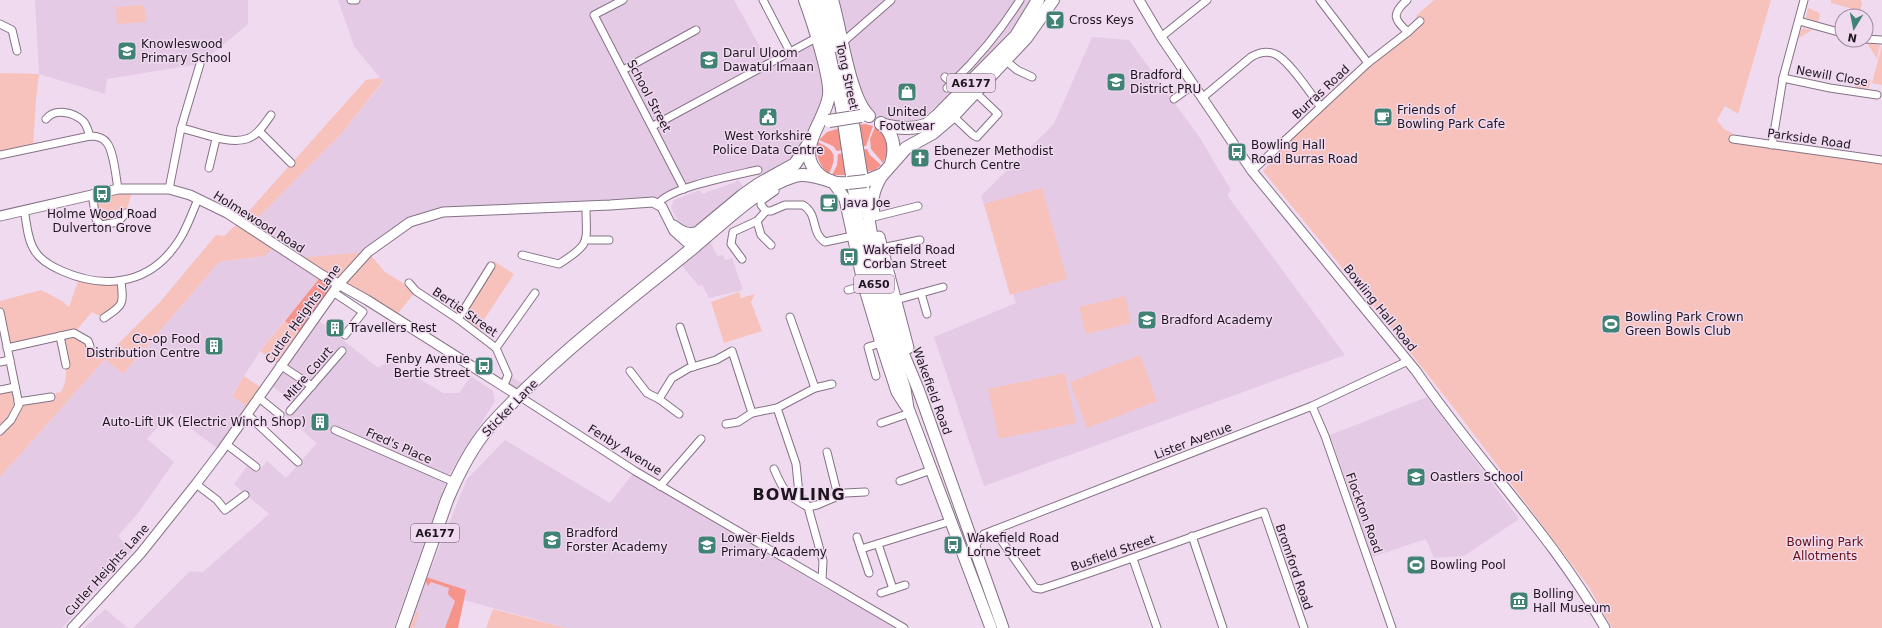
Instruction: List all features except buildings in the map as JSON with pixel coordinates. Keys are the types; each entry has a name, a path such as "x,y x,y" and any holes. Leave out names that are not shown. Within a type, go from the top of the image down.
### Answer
{"highway":[{"path":"805,0 811,16 821,55 829,94 826,107 816,128 810,142 809,156 813,167 821,176 832,182 848,183 866,181 887,170 894,153 893,141 887,129 881,124 865,116 829,121 816,128"},
{"name":"A6177","path":"881,124 892,127 906,128 926,125 938,115 1016,36 1038,0"},
{"name":"A6177","path":"887,170 906,148 933,133 976,93 1026,38 1053,0"},
{"path":"831,1 843,42 855,94 865,116"},
{"name":"Sticker Lane","path":"691,246 701,230 751,189 795,164 810,142"},
{"name":"Sticker Lane","path":"402,628 454,482 477,442 519,396 677,260 691,246 752,200 785,180 802,175 832,182"}],"main road":[{"name":"Tong Street","path":"814,0 822,24 854,158"},
{"name":"Tong Street","path":"831,1 854,158"},
{"name":"Wakefield Road","path":"854,158 881,280 893,325 921,396 1003,628"},
{"name":"Wakefield Road","path":"854,158 858,219 879,304 906,389 909,411 991,628"},
{"name":"A650","path":"887,170 875,186 873,196 874,217 921,396"},
{"path":"832,182 846,199 864,286 897,392 909,411"}],"street":[{"path":"351,0 356,0"},
{"name":"School Street","path":"623,0 594,15 653,126 684,189"},
{"path":"763,0 790,52"},
{"path":"843,42 891,0"},
{"path":"945,77 949,85 970,66 1007,21 1020,0"},
{"name":"Bowling Hall Road","path":"1139,0 1161,37 1252,171 1408,361 1436,400 1562,562 1592,605 1605,628"},
{"path":"1161,37 1207,0"},
{"path":"1320,0 1368,63"},
{"path":"1407,0 1399,7 1396,15 1398,24 1408,32"},
{"path":"1772,144 1783,78 1804,0"},
{"name":"Burras Road","path":"1252,171 1320,106 1368,63 1420,21"},
{"path":"1798,21 1834,31"},
{"path":"0,24 12,30 17,51"},
{"path":"623,70 696,30"},
{"path":"653,126 816,38"},
{"path":"1202,98 1251,57 1258,53 1266,52 1281,57 1320,106"},
{"path":"1005,60 1017,70 1032,77"},
{"path":"169,189 181,128 200,64"},
{"name":"Newill Close","path":"1783,78 1830,88 1877,95"},
{"path":"1174,99 1193,85"},
{"path":"953,116 977,137 998,114 976,93"},
{"path":"46,119 50,114 56,112 76,116 85,122 90,136"},
{"path":"181,128 197,131 216,139 249,138 259,131 271,115"},
{"path":"259,131 291,163"},
{"path":"0,155 90,136 98,136 107,143 112,155 118,189"},
{"path":"209,168 216,139"},
{"name":"Parkside Road","path":"1733,140 1772,144 1882,160"},
{"path":"691,246 674,231 662,207 658,204 661,199 684,189 758,170"},
{"path":"766,211 761,205 761,201 784,185 785,180"},
{"name":"Holmewood Road","path":"0,216 118,189 169,189 198,198 227,213 322,275 339,284"},
{"path":"92,194 96,220 101,225 118,222 126,213"},
{"path":"24,210 30,240 35,252 53,267 79,278 97,282 121,282 143,275 163,259 183,236 198,198"},
{"name":"Cutler Heights Lane","path":"72,628 141,553 196,484 333,292 358,261 368,252 410,222 443,212 649,202 658,204"},
{"path":"742,259 731,244 731,236 735,230 757,221 766,211 771,211 785,205 799,204 806,207 814,216 818,236 825,242 853,236"},
{"path":"522,255 559,264 584,246 586,240 586,206"},
{"path":"874,217 918,206"},
{"path":"757,221 761,234 771,245"},
{"path":"671,223 688,233 695,233 701,230"},
{"path":"586,240 609,240"},
{"path":"882,248 920,240"},
{"path":"458,319 491,266"},
{"path":"104,318 121,306 123,297 121,282"},
{"name":"Bertie Street","path":"408,282 416,291 458,319 496,348 508,375 504,385"},
{"name":"Fenby Avenue","path":"339,284 504,385 660,486 904,628"},
{"path":"848,290 864,286"},
{"path":"896,300 943,287"},
{"path":"333,292 363,312 345,336"},
{"path":"496,348 535,292"},
{"path":"921,293 926,315"},
{"path":"0,313 19,405 11,420 0,431"},
{"path":"790,317 815,388"},
{"path":"680,327 693,367"},
{"path":"7,348 74,333 80,335 88,341 90,346"},
{"path":"60,336 66,365"},
{"path":"876,376 868,347 881,343"},
{"name":"Mitre Court","path":"290,411 342,351"},
{"path":"659,399 672,378 693,367 716,360 732,351 752,413"},
{"path":"0,362 10,360"},
{"name":"Lister Avenue","path":"984,534 1312,406 1408,361"},
{"path":"280,365 312,386"},
{"path":"630,371 647,393 659,399 679,414"},
{"path":"726,424 738,422 752,413 777,408 815,388 832,384"},
{"path":"0,390 15,387"},
{"path":"18,402 51,397"},
{"path":"258,397 280,415"},
{"name":"Flockton Road","path":"1312,406 1325,436 1392,628"},
{"path":"777,408 796,464 799,494 808,507 823,561 822,580"},
{"path":"881,423 909,411"},
{"path":"247,414 298,462"},
{"name":"Fred's Place","path":"335,430 454,482"},
{"path":"660,486 701,439"},
{"path":"226,444 256,467"},
{"path":"827,452 838,496"},
{"path":"774,469 781,487 789,497 808,507 817,505 845,493 865,492"},
{"path":"900,481 931,470"},
{"path":"196,484 217,500 225,510 245,495"},
{"name":"Busfield Street","path":"994,530 1035,588 1041,589 1133,559 1192,536 1264,512"},
{"name":"Bromford Road","path":"1264,512 1304,628"},
{"path":"861,549 951,521"},
{"path":"968,530 984,534 974,547"},
{"path":"1192,536 1223,628"},
{"path":"857,537 869,573"},
{"path":"878,544 893,589"},
{"path":"1133,559 1157,628"},
{"path":"881,593 905,585"}],"shaded area":[{"name":"Knowleswood Primary School","path":"35,0 248,0 248,24 200,64 107,79 105,94 39,74"},
{"path":"338,0 734,0 769,63 816,38 828,100 810,142 766,183 754,171 684,189 658,204 443,212 410,222 383,242 322,275 260,351 232,395 250,408 221,451 170,413 147,439 174,462 138,513 118,536 132,551 62,628 0,628 0,477 105,359 123,374 219,262 264,256 249,227 341,134 383,82 354,46"},
{"path":"834,0 1036,0 1019,26 960,85 928,113 915,121 887,129 864,111"},
{"name":"Bradford Academy","path":"1092,37 1129,40 1200,138 1231,190 1227,195 1345,355 984,486 934,337 1016,303 981,196 1054,124"},
{"path":"865,124 873,126 866,146 860,147 858,125"},
{"path":"875,127 883,134 887,143 887,153 883,163 871,149 870,139"},
{"path":"840,128 843,150 837,151 833,146 819,140 827,132"},
{"path":"818,142 832,151 834,158 829,174 823,168 817,155"},
{"path":"867,149 870,155 881,165 875,170 865,172 861,150"},
{"path":"844,153 848,175 832,175 837,165 838,154"},
{"path":"737,178 743,186 695,227 687,227 679,222 671,208 674,200 700,190 702,194 736,182"},
{"path":"710,241 717,256 723,255 725,260 732,258 743,290 709,298 702,284 699,286 683,267 682,265"},
{"path":"322,275 339,284 302,334 285,321"},
{"path":"317,319 378,368 389,361 443,393 459,393 471,376 493,391 495,401 448,477 394,628 133,628 190,571 203,572 269,514 234,484 248,465 258,473 267,461 286,478 317,443 283,414 293,402 272,386"},
{"path":"508,375 529,387 519,396 504,385"},
{"name":"Oastlers School","path":"1427,397 1519,519 1464,556 1434,558 1426,539 1372,557 1330,435"},
{"path":"505,440 610,503 635,471 823,587 899,628 566,628 464,600 458,628 407,628 467,479"},
{"path":"426,577 466,590 458,628 445,628 455,601 448,594 449,588 431,582 428,586"},
{"path":"105,609 128,628 84,628"}],"green space":[{"name":"Bowling Park Allotments","path":"1434,0 1771,0 1738,114 1725,106 1717,120 1724,129 1732,133 1734,139 1882,160 1882,628 1612,628 1589,587 1457,412 1380,314 1263,171 1320,106 1421,22 1416,16"},
{"path":"1831,0 1861,0 1862,4 1861,8 1849,8 1831,3"},
{"path":"144,5 146,22 117,24 116,7"},
{"path":"1808,8 1818,12 1820,15 1818,22 1806,18"},
{"path":"1804,28 1812,30 1799,38 1801,30"},
{"path":"1874,44 1880,45 1877,59 1870,48 1874,48"},
{"path":"1882,45 1882,85 1872,83"},
{"path":"0,73 39,74 33,148 0,155"},
{"path":"379,78 383,81 341,134 249,227 276,245 264,256 219,262 123,374 105,359 0,477 0,390 15,387 18,402 61,392 66,378 66,364 60,336 7,348 0,312 0,301 41,290 62,301 69,307 79,278 121,282 123,297 104,318 92,312 74,333 90,346 106,356 160,302 216,235 224,236 240,221 366,80"},
{"path":"1871,79 1869,88 1863,89 1855,87"},
{"path":"1042,188 1067,279 1010,295 984,204"},
{"path":"133,189 126,210 121,218 101,225 92,194"},
{"path":"368,252 385,272 416,291 395,317 296,258"},
{"path":"494,261 514,274 476,332 458,319"},
{"path":"739,292 741,298 755,294 751,302 762,331 724,343 711,302"},
{"path":"1125,296 1131,323 1086,334 1079,307"},
{"path":"285,321 302,334 280,365 260,351"},
{"path":"1140,355 1157,401 1087,428 1070,382"},
{"path":"1065,373 1076,423 999,439 988,389"},
{"path":"244,376 263,389 250,408 232,396"},
{"path":"493,609 566,628 486,628"},
{"path":"416,612 419,613 414,628 409,628"}],"place":[{"name":"Cross Keys","path":"1055,20"},
{"name":"Knowleswood Primary School","path":"127,51"},
{"name":"Darul Uloom Dawatul Imaan","path":"709,60"},
{"name":"Bradford District PRU","path":"1116,82"},
{"name":"United Footwear","path":"907,92"},
{"name":"West Yorkshire Police Data Centre","path":"768,117"},
{"name":"Friends of Bowling Park Cafe","path":"1383,117"},
{"name":"Bowling Hall Road Burras Road","path":"1237,152"},
{"name":"Ebenezer Methodist Church Centre","path":"920,158"},
{"name":"Holme Wood Road Dulverton Grove","path":"102,194"},
{"name":"Java Joe","path":"829,203"},
{"name":"Wakefield Road Corban Street","path":"849,257"},
{"name":"Bradford Academy","path":"1147,320"},
{"name":"Bowling Park Crown Green Bowls Club","path":"1611,324"},
{"name":"Travellers Rest","path":"335,328"},
{"name":"Co-op Food Distribution Centre","path":"214,346"},
{"name":"Fenby Avenue Bertie Street","path":"484,366"},
{"name":"Auto-Lift UK (Electric Winch Shop)","path":"320,422"},
{"name":"Oastlers School","path":"1416,477"},
{"name":"Bradford Forster Academy","path":"552,540"},
{"name":"Lower Fields Primary Academy","path":"707,545"},
{"name":"Wakefield Road Lorne Street","path":"953,545"},
{"name":"Bowling Pool","path":"1416,565"},
{"name":"Bolling Hall Museum","path":"1519,601"}],"district":[{"name":"BOWLING","path":"799,494"}]}
